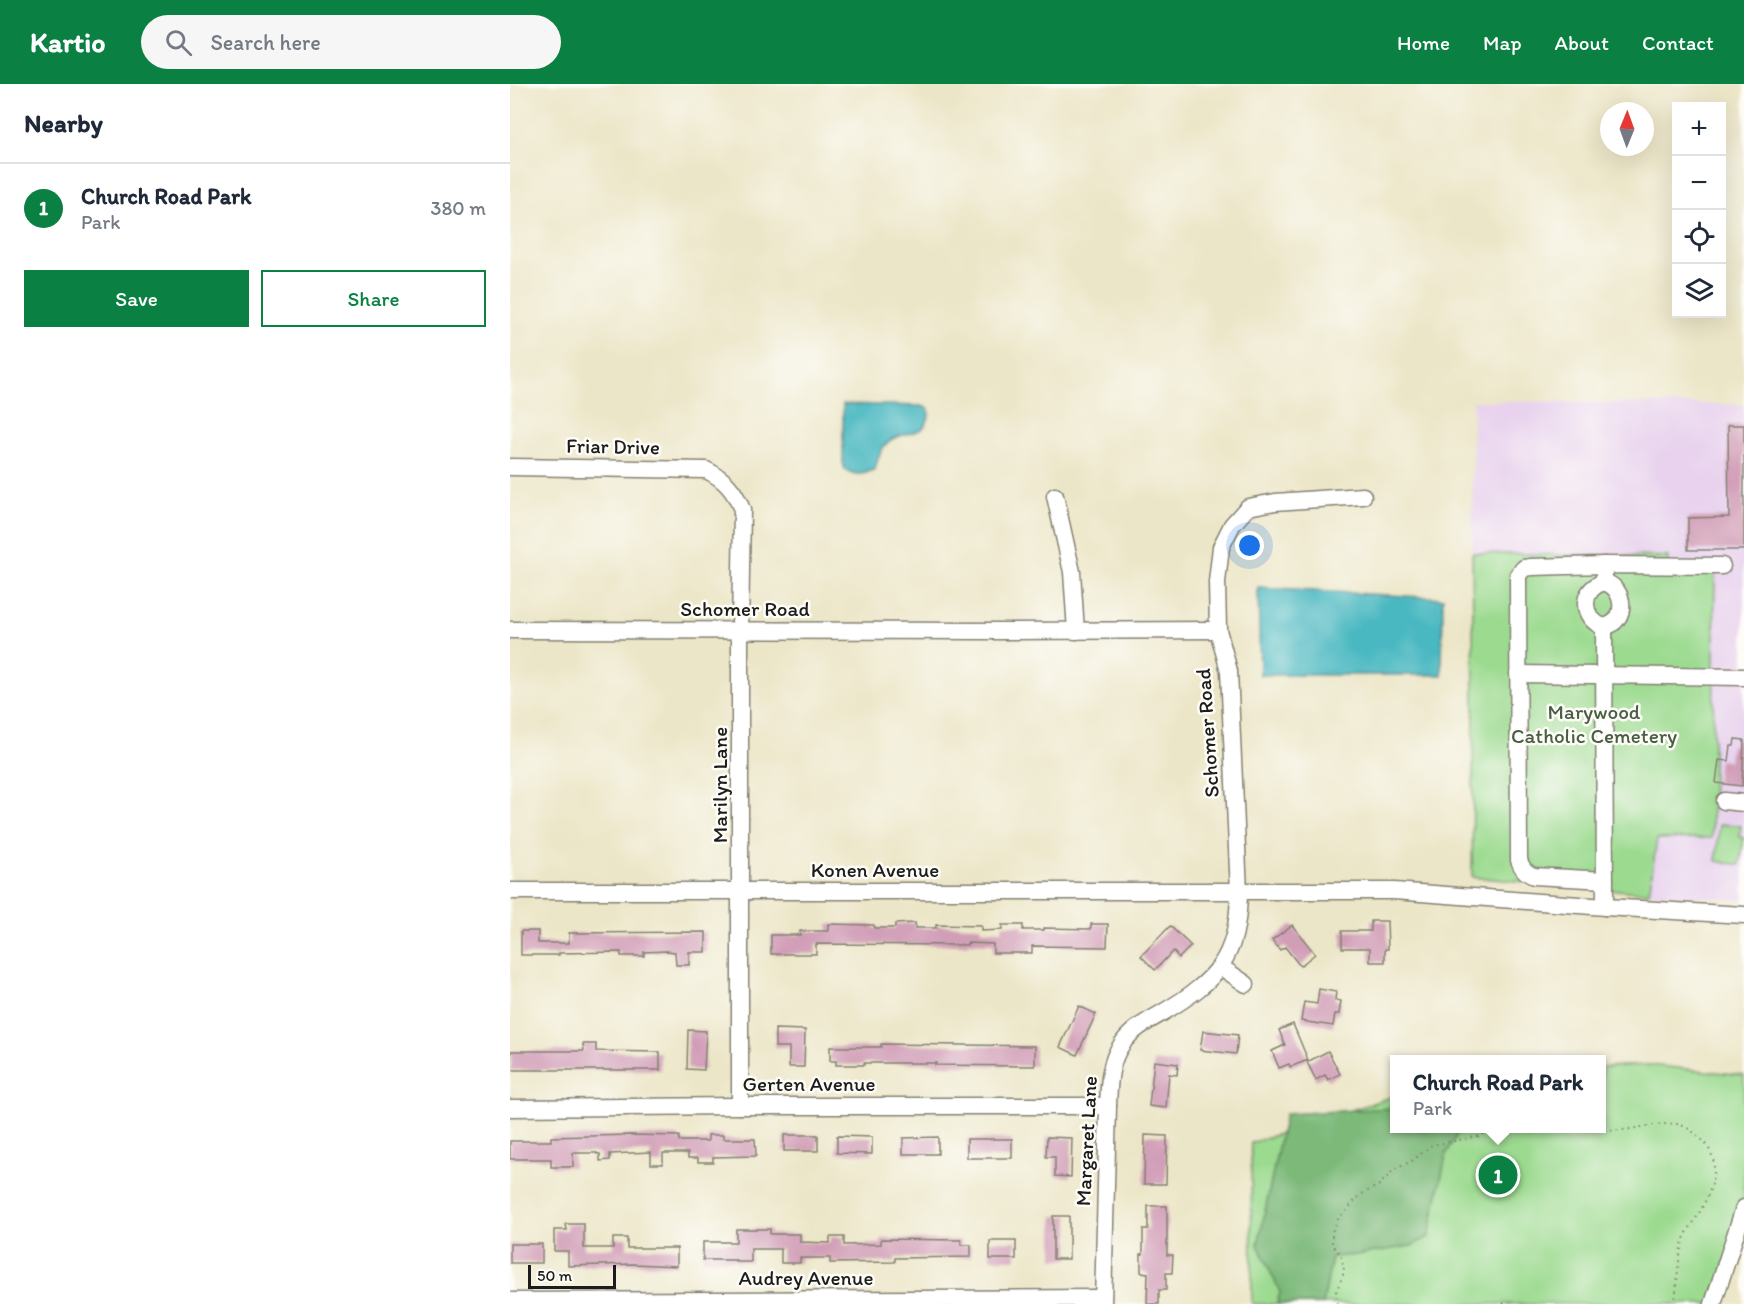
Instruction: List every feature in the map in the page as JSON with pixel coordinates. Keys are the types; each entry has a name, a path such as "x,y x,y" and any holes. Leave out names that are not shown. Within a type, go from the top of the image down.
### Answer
{"street":[{"name":"Friar Drive","path":"510,467 683,469 706,470 715,474"},
{"name":"Marilyn Lane","path":"715,474 728,484 738,498 742,510 740,1106"},
{"path":"1055,496 1072,572 1076,631"},
{"path":"1218,630 1217,582 1221,547 1232,525 1248,507 1275,502 1364,496"},
{"path":"1605,880 1534,876 1521,867 1519,860 1517,582 1520,570 1531,567 1604,573 1722,566"},
{"path":"1604,573 1621,599 1622,606 1617,620 1611,626 1605,627 1591,619 1586,606 1586,598 1604,573"},
{"path":"1605,627 1605,907"},
{"name":"Schomer Road","path":"510,630 1218,630 1228,671 1239,892"},
{"path":"1518,674 1744,677"},
{"path":"1724,801 1744,803"},
{"name":"Konen Avenue","path":"510,891 1239,892"},
{"path":"1239,892 1394,891 1744,915"},
{"name":"Margaret Lane","path":"1103,1301 1109,1077 1123,1042 1146,1022 1191,995 1209,981 1221,967 1228,956 1235,936 1239,915 1239,892"},
{"path":"1221,967 1246,984"},
{"name":"Gerten Avenue","path":"510,1108 1108,1106"},
{"path":"1713,1304 1744,1208"},
{"name":"Audrey Avenue","path":"510,1301 1103,1301"}],"path":[{"path":"1606,1129 1626,1130 1676,1124 1686,1127 1703,1140 1710,1149 1714,1160 1713,1182 1708,1197 1682,1245 1674,1304"},
{"path":"1337,1304 1336,1292 1344,1266 1340,1254 1332,1243 1332,1233 1336,1222 1360,1195 1379,1185 1394,1170 1413,1160 1432,1145 1472,1138 1485,1133"},
{"path":"1503,1304 1510,1304"}],"shaded area":[{"path":"1473,401 1744,405 1744,900 1649,893 1657,838 1712,838 1668,557 1472,553"}],"green space":[{"name":"Marywood Catholic Cemetery","path":"1472,553 1668,557 1667,568 1715,569 1712,838 1657,839 1649,893 1472,877 1474,697"},
{"path":"1720,824 1741,826 1740,837 1744,838 1740,865 1716,861"},
{"path":"1649,1065 1744,1075 1744,1207 1713,1304 1252,1304 1251,1143 1390,1097 1390,1133 1606,1133 1606,1067"},
{"path":"1390,1108 1390,1133 1458,1133 1446,1155 1429,1237 1411,1246 1332,1257 1323,1304 1277,1304 1280,1292 1258,1245 1285,1114"}],"water":[{"path":"843,404 922,406 929,409 928,418 926,425 921,429 888,442 881,451 875,469 857,474 845,470 843,463"},
{"path":"1258,588 1443,598 1442,675 1260,675"}],"building":[{"path":"1728,425 1744,425 1744,550 1688,550 1688,518 1729,517"},
{"path":"1735,739 1744,740 1742,786 1716,783 1719,760 1729,761 1731,746 1734,746"},
{"path":"1371,921 1387,921 1388,949 1385,949 1385,962 1370,962 1370,948 1342,948 1342,931 1371,931"},
{"path":"915,923 915,928 936,928 936,925 981,926 981,931 1002,930 1002,925 1023,925 1023,930 1044,930 1044,928 1091,929 1091,924 1108,924 1107,947 1032,946 1032,953 993,953 993,944 816,944 816,954 771,954 771,935 800,935 800,931 828,931 828,924 895,928 895,924"},
{"path":"1292,925 1315,954 1300,966 1285,947 1280,950 1272,940"},
{"path":"1170,926 1191,946 1179,958 1173,951 1155,970 1141,956"},
{"path":"521,931 538,931 538,943 569,943 569,933 706,932 706,952 689,952 689,965 676,965 675,952 667,951 644,952 644,956 621,956 621,952 521,955"},
{"path":"1319,989 1336,992 1335,1000 1341,1001 1339,1014 1335,1014 1333,1026 1301,1021 1304,1002 1317,1004"},
{"path":"1079,1006 1096,1014 1077,1055 1060,1047"},
{"path":"1293,1024 1308,1060 1290,1067 1289,1064 1279,1068 1272,1051 1285,1045 1279,1030"},
{"path":"775,1029 805,1030 804,1067 789,1067 789,1047 775,1047"},
{"path":"688,1030 706,1031 704,1070 687,1069"},
{"path":"1203,1031 1238,1035 1236,1054 1200,1050"},
{"path":"583,1044 596,1044 596,1051 660,1052 660,1070 511,1070 511,1051 584,1051"},
{"path":"881,1044 1035,1046 1035,1066 935,1065 936,1063 836,1065 836,1061 830,1061 830,1047 881,1047"},
{"path":"1328,1051 1340,1074 1328,1080 1325,1075 1316,1080 1307,1062"},
{"path":"1154,1061 1178,1064 1177,1075 1169,1074 1166,1108 1149,1106"},
{"path":"708,1135 723,1135 723,1139 755,1139 756,1156 713,1157 713,1162 698,1162 698,1158 688,1158 688,1153 663,1153 663,1164 651,1164 651,1152 610,1154 610,1160 600,1161 600,1154 597,1153 573,1153 573,1167 551,1167 551,1159 510,1159 510,1141 551,1141 551,1137 679,1136 679,1141 708,1141"},
{"path":"784,1135 818,1135 818,1151 784,1151"},
{"path":"1145,1135 1167,1136 1166,1184 1144,1184"},
{"path":"837,1136 872,1137 872,1154 837,1153"},
{"path":"938,1137 938,1154 903,1154 903,1138"},
{"path":"1047,1137 1072,1138 1071,1177 1055,1176 1055,1157 1046,1157"},
{"path":"967,1139 1012,1139 1012,1158 967,1158"},
{"path":"1148,1206 1167,1206 1167,1255 1173,1255 1172,1273 1166,1273 1166,1290 1159,1290 1159,1304 1147,1304 1148,1273 1141,1272 1143,1229 1148,1229"},
{"path":"1053,1216 1069,1216 1069,1259 1053,1259"},
{"path":"566,1224 584,1224 584,1248 613,1248 613,1238 627,1238 627,1248 677,1248 677,1266 634,1264 568,1266 568,1251 554,1251 554,1230 567,1230"},
{"path":"736,1229 770,1229 770,1234 800,1234 800,1242 830,1243 830,1237 844,1237 844,1245 881,1244 881,1239 961,1240 961,1245 971,1245 971,1257 895,1258 895,1262 830,1263 830,1258 800,1258 800,1263 781,1263 781,1249 751,1249 751,1262 703,1260 703,1242 736,1242"},
{"path":"990,1241 1016,1241 1016,1259 990,1259"},
{"path":"510,1244 542,1244 542,1263 510,1263"}],"place":[{"name":"Church Road Park","path":"1498,1175"}]}
